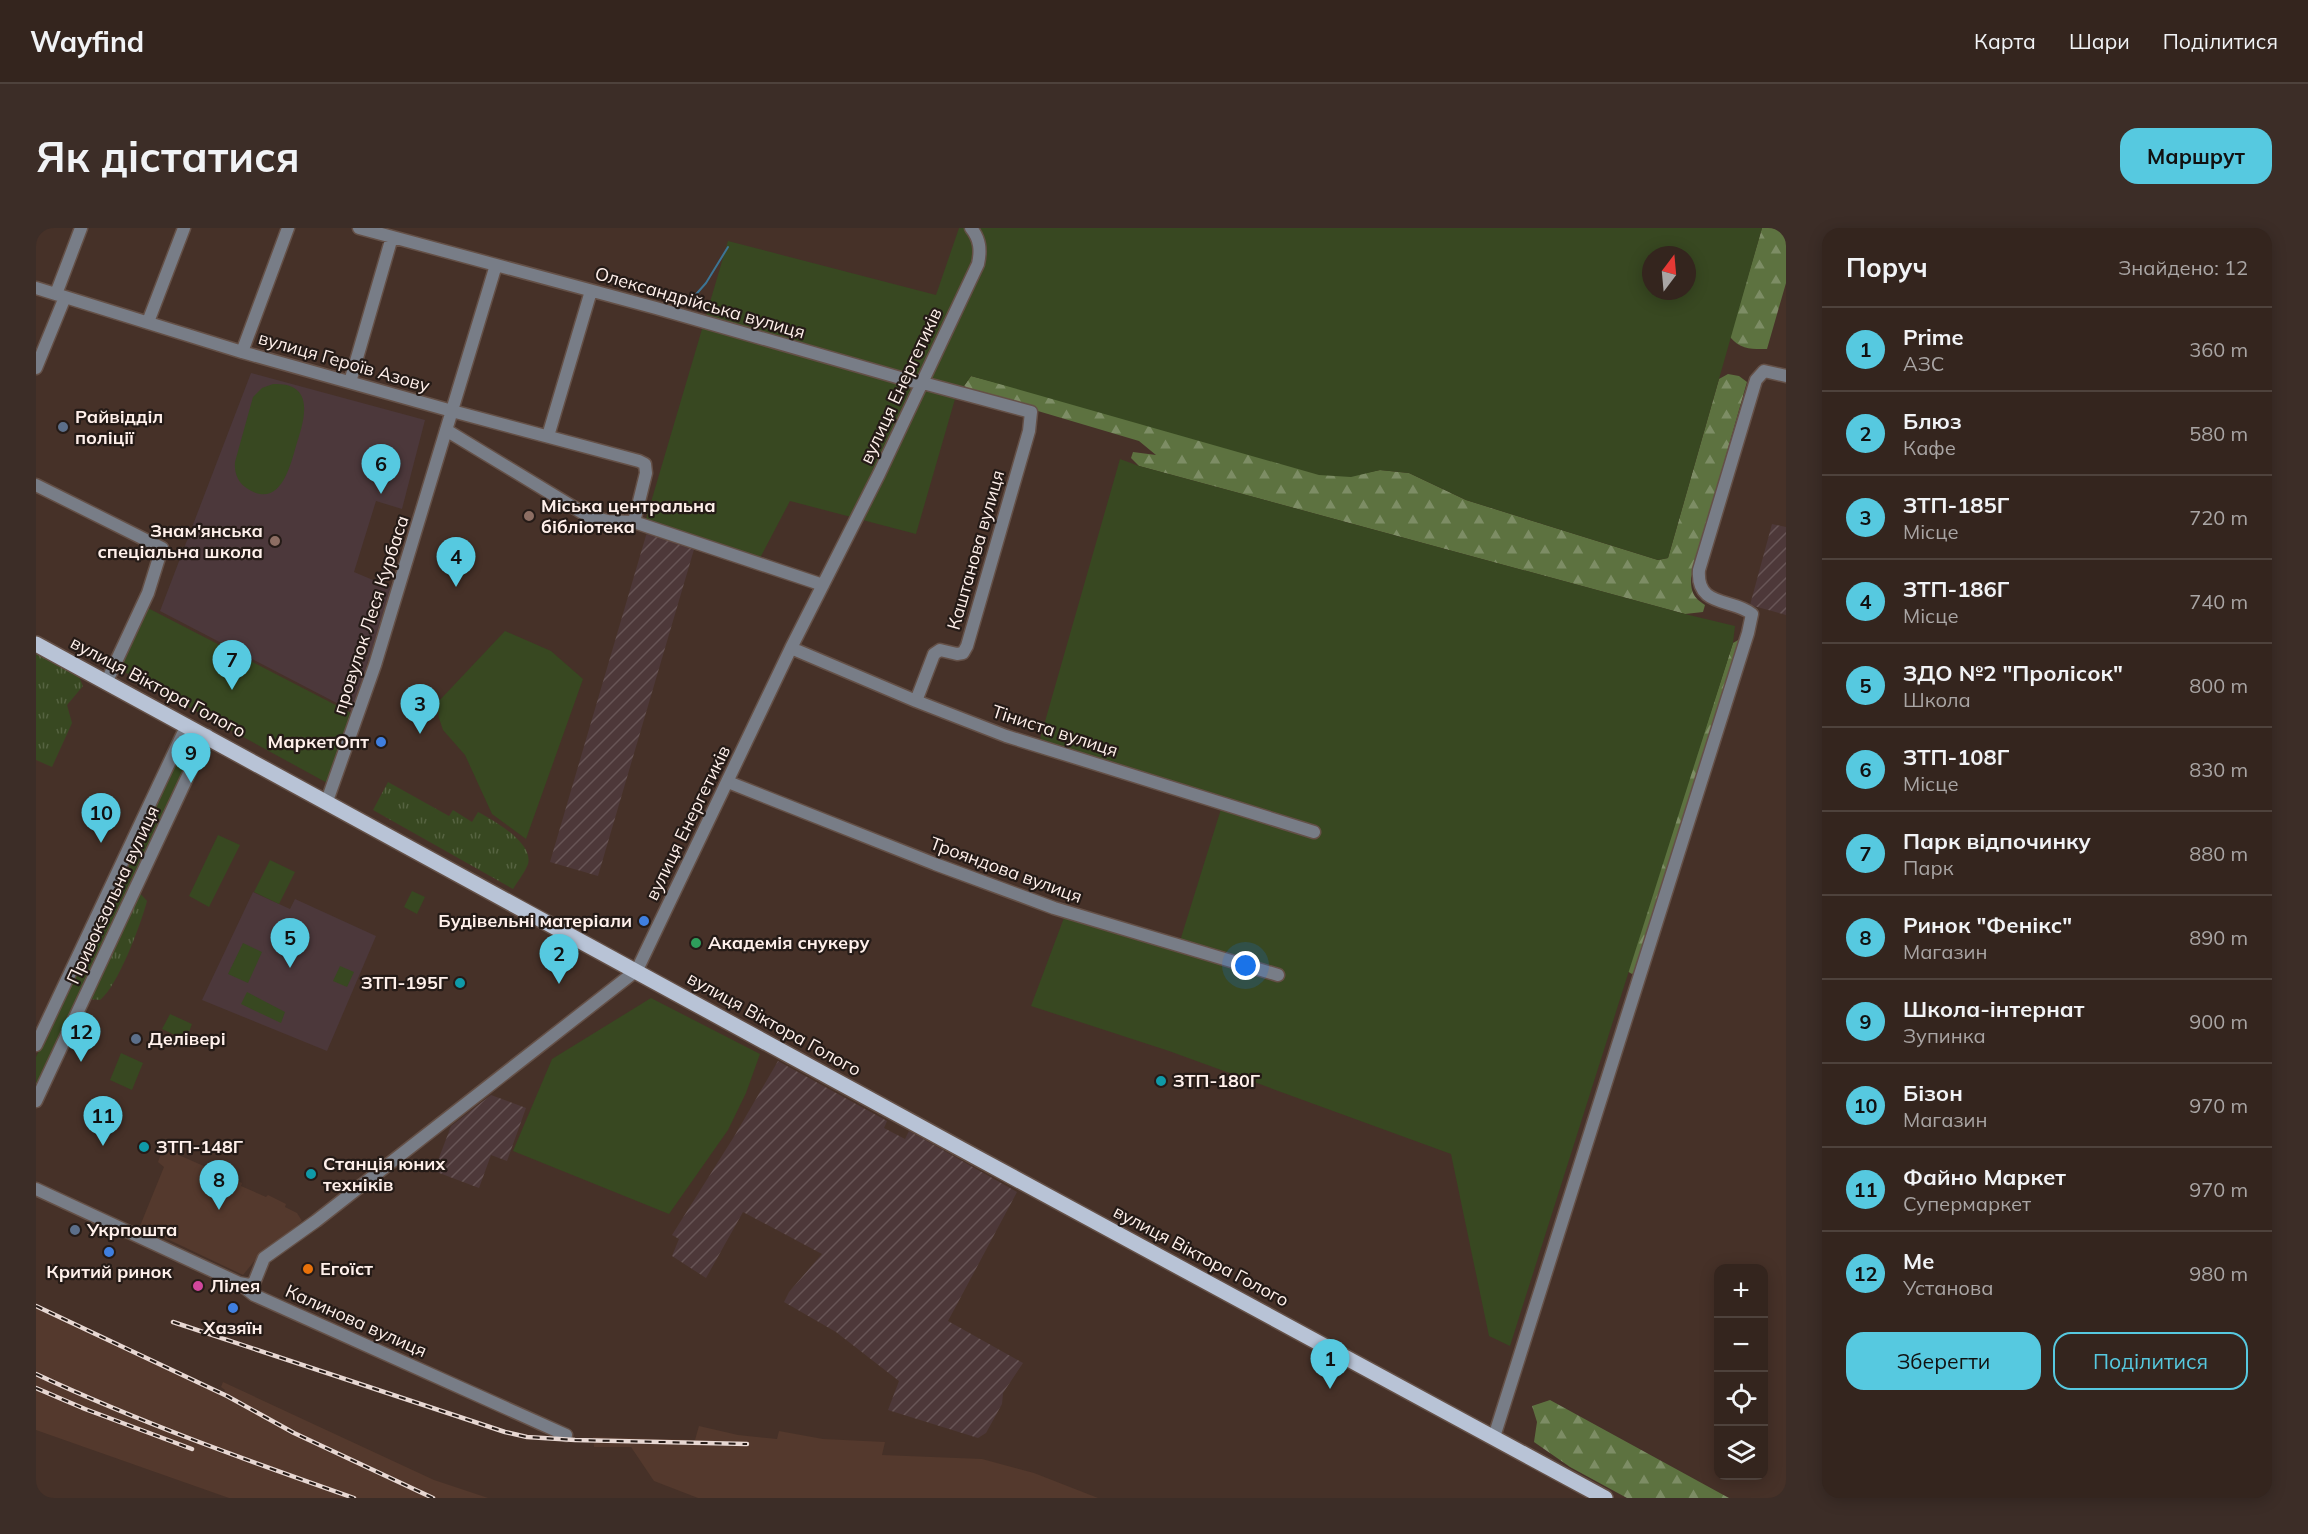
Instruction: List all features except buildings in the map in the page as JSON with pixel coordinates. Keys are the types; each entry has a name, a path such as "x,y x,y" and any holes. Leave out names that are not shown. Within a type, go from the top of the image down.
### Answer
{"main road":[{"name":"вулиця Віктора Голого","path":"36,644 207,735 974,1156 1605,1498"}],"street":[{"path":"36,368 81,228"},
{"path":"148,322 184,228"},
{"path":"242,352 288,228"},
{"name":"Олександрійська вулиця","path":"359,228 1031,412"},
{"name":"вулиця Енергетиків","path":"238,1283 249,1285 255,1282 264,1258 316,1221 637,970 791,648 923,383 978,264 981,253 979,241 971,228"},
{"path":"350,382 392,237"},
{"name":"провулок Леся Курбаса","path":"327,801 375,665 496,265"},
{"name":"вулиця Героїв Азову","path":"36,288 242,352 639,461 645,464 646,473 634,522"},
{"path":"548,436 591,291"},
{"path":"1494,1437 1749,633 1752,614 1710,597 1700,585 1699,570 1756,380 1764,371 1786,376"},
{"name":"Каштанова вулиця","path":"916,701 934,654 940,650 957,654 963,652 967,646 1029,431 1031,412"},
{"path":"446,430 588,516 608,521 634,522 823,585"},
{"path":"36,485 162,548 148,593 107,681"},
{"name":"Тіниста вулиця","path":"791,648 1006,736 1314,832"},
{"name":"Привокзальна вулиця","path":"36,1045 187,725"},
{"name":"Привокзальна вулиця","path":"36,1101 207,735"},
{"name":"Трояндова вулиця","path":"728,782 935,864 1054,908 1278,975"},
{"name":"Калинова вулиця","path":"36,1189 238,1283 254,1295 566,1435"}],"shaded area":[{"name":"Знам'янська спеціальна школа","path":"251,373 425,420 402,509 376,501 354,572 392,588 352,711 160,611"},
{"path":"1772,524 1786,527 1786,615 1750,605"},
{"path":"647,532 695,546 598,876 550,862"},
{"path":"253,892 290,909 295,899 376,936 327,1051 202,1000"},
{"path":"778,1061 887,1121 884,1128 905,1139 909,1131 1017,1192 948,1321 1023,1363 1003,1393 1002,1404 986,1433 978,1438 888,1410 899,1381 836,1332 784,1302 789,1292 822,1254 743,1212 706,1278 672,1256 679,1239 672,1235"},
{"path":"491,1095 526,1108 507,1161 491,1155 479,1188 434,1171 451,1126"},
{"path":"163,1148 242,1183 241,1186 286,1204 285,1207 297,1213 302,1221 256,1259 243,1275 140,1226 164,1167 158,1162"},
{"path":"36,1304 224,1393 225,1390 221,1387 223,1382 434,1480 488,1498 229,1498 36,1430"},
{"path":"699,1426 738,1435 777,1439 779,1431 823,1439 885,1442 882,1455 982,1459 1034,1473 1098,1498 698,1498 654,1481 631,1447 594,1447 593,1437 695,1440"}],"green space":[{"path":"959,228 1762,228 1668,558 1658,560 1466,500 1409,473 1380,470 1351,477 1319,475 971,376 955,399 916,534 790,501 760,558 733,551 646,519 728,241 936,295"},
{"path":"1762,228 1786,228 1786,283 1767,349 1752,349 1743,347 1730,337"},
{"path":"1728,374 1739,376 1747,382 1691,578 1694,594 1705,605 1703,612 1685,614 1139,466 1131,458 1133,452 1156,455 1139,441 977,393 964,386 971,376 1351,476 1380,470 1409,473 1466,500 1658,560 1668,558 1719,379"},
{"path":"273,384 287,385 296,389 302,396 304,415 287,474 282,483 268,494 259,494 248,489 239,481 235,462 253,397 262,388"},
{"path":"1120,459 1735,626 1733,643 1510,1346 1489,1336 1451,1154 1169,1051 1031,1006 1068,907 1180,941 1221,809 1036,753"},
{"path":"146,607 355,715 329,784 119,669"},
{"path":"505,631 551,651 583,679 526,839 492,814 465,755 443,730 437,703"},
{"path":"1740,639 1743,642 1639,969 1632,974 1627,971 1733,643"},
{"path":"36,654 79,677 83,686 67,705 72,723 52,767 36,760"},
{"path":"180,751 192,756 36,1088 36,1057"},
{"path":"388,782 449,816 453,810 472,822 478,812 511,833 525,848 528,856 527,867 513,889 373,810"},
{"path":"218,835 240,845 209,907 189,896"},
{"path":"270,860 295,872 279,904 254,892"},
{"path":"138,891 147,901 128,954 107,993 100,1000 90,999"},
{"path":"412,891 425,897 417,914 404,907"},
{"path":"243,943 262,952 248,983 228,974"},
{"path":"340,966 354,972 347,987 333,981"},
{"path":"247,992 285,1012 281,1023 241,1004"},
{"path":"651,998 760,1054 746,1093 728,1130 669,1214 513,1151 552,1059"},
{"path":"170,1014 192,1024 186,1040 162,1029"},
{"path":"121,1053 143,1063 132,1090 110,1080"},
{"path":"1550,1400 1729,1498 1627,1498 1570,1467 1534,1442 1537,1422 1532,1406"}],"waterway":[{"path":"691,300 706,283 728,247"}],"railway":[{"path":"36,1306 227,1396 294,1433 433,1498"},
{"path":"173,1322 505,1432 527,1437 747,1444"},
{"path":"36,1374 153,1424 354,1498"},
{"path":"36,1388 192,1449"}],"place":[{"name":"Райвідділ поліції","path":"63,427"},
{"name":"ЗТП-108Г","path":"381,494"},
{"name":"Міська центральна бібліотека","path":"529,516"},
{"name":"Знам'янська спеціальна школа","path":"275,541"},
{"name":"ЗТП-186Г","path":"456,587"},
{"name":"Парк відпочинку","path":"232,690"},
{"name":"ЗТП-185Г","path":"420,734"},
{"name":"МаркетОпт","path":"381,742"},
{"name":"Школа-інтернат","path":"191,783"},
{"name":"Бізон","path":"101,843"},
{"name":"Будівельні матеріали","path":"644,921"},
{"name":"Академія снукеру","path":"696,943"},
{"name":"ЗДО №2 \"Пролісок\"","path":"290,968"},
{"name":"ЗТП-195Г","path":"460,983"},
{"name":"Блюз","path":"559,984"},
{"name":"Делівері","path":"136,1039"},
{"name":"Me","path":"81,1062"},
{"name":"ЗТП-180Г","path":"1161,1081"},
{"name":"Файно Маркет","path":"103,1146"},
{"name":"ЗТП-148Г","path":"144,1147"},
{"name":"Станція юних техніків","path":"311,1174"},
{"name":"Ринок \"Фенікс\"","path":"219,1210"},
{"name":"Укрпошта","path":"75,1230"},
{"name":"Критий ринок","path":"109,1252"},
{"name":"Егоїст","path":"308,1269"},
{"name":"Лілея","path":"198,1286"},
{"name":"Хазяїн","path":"233,1308"},
{"name":"Prime","path":"1330,1389"}]}
